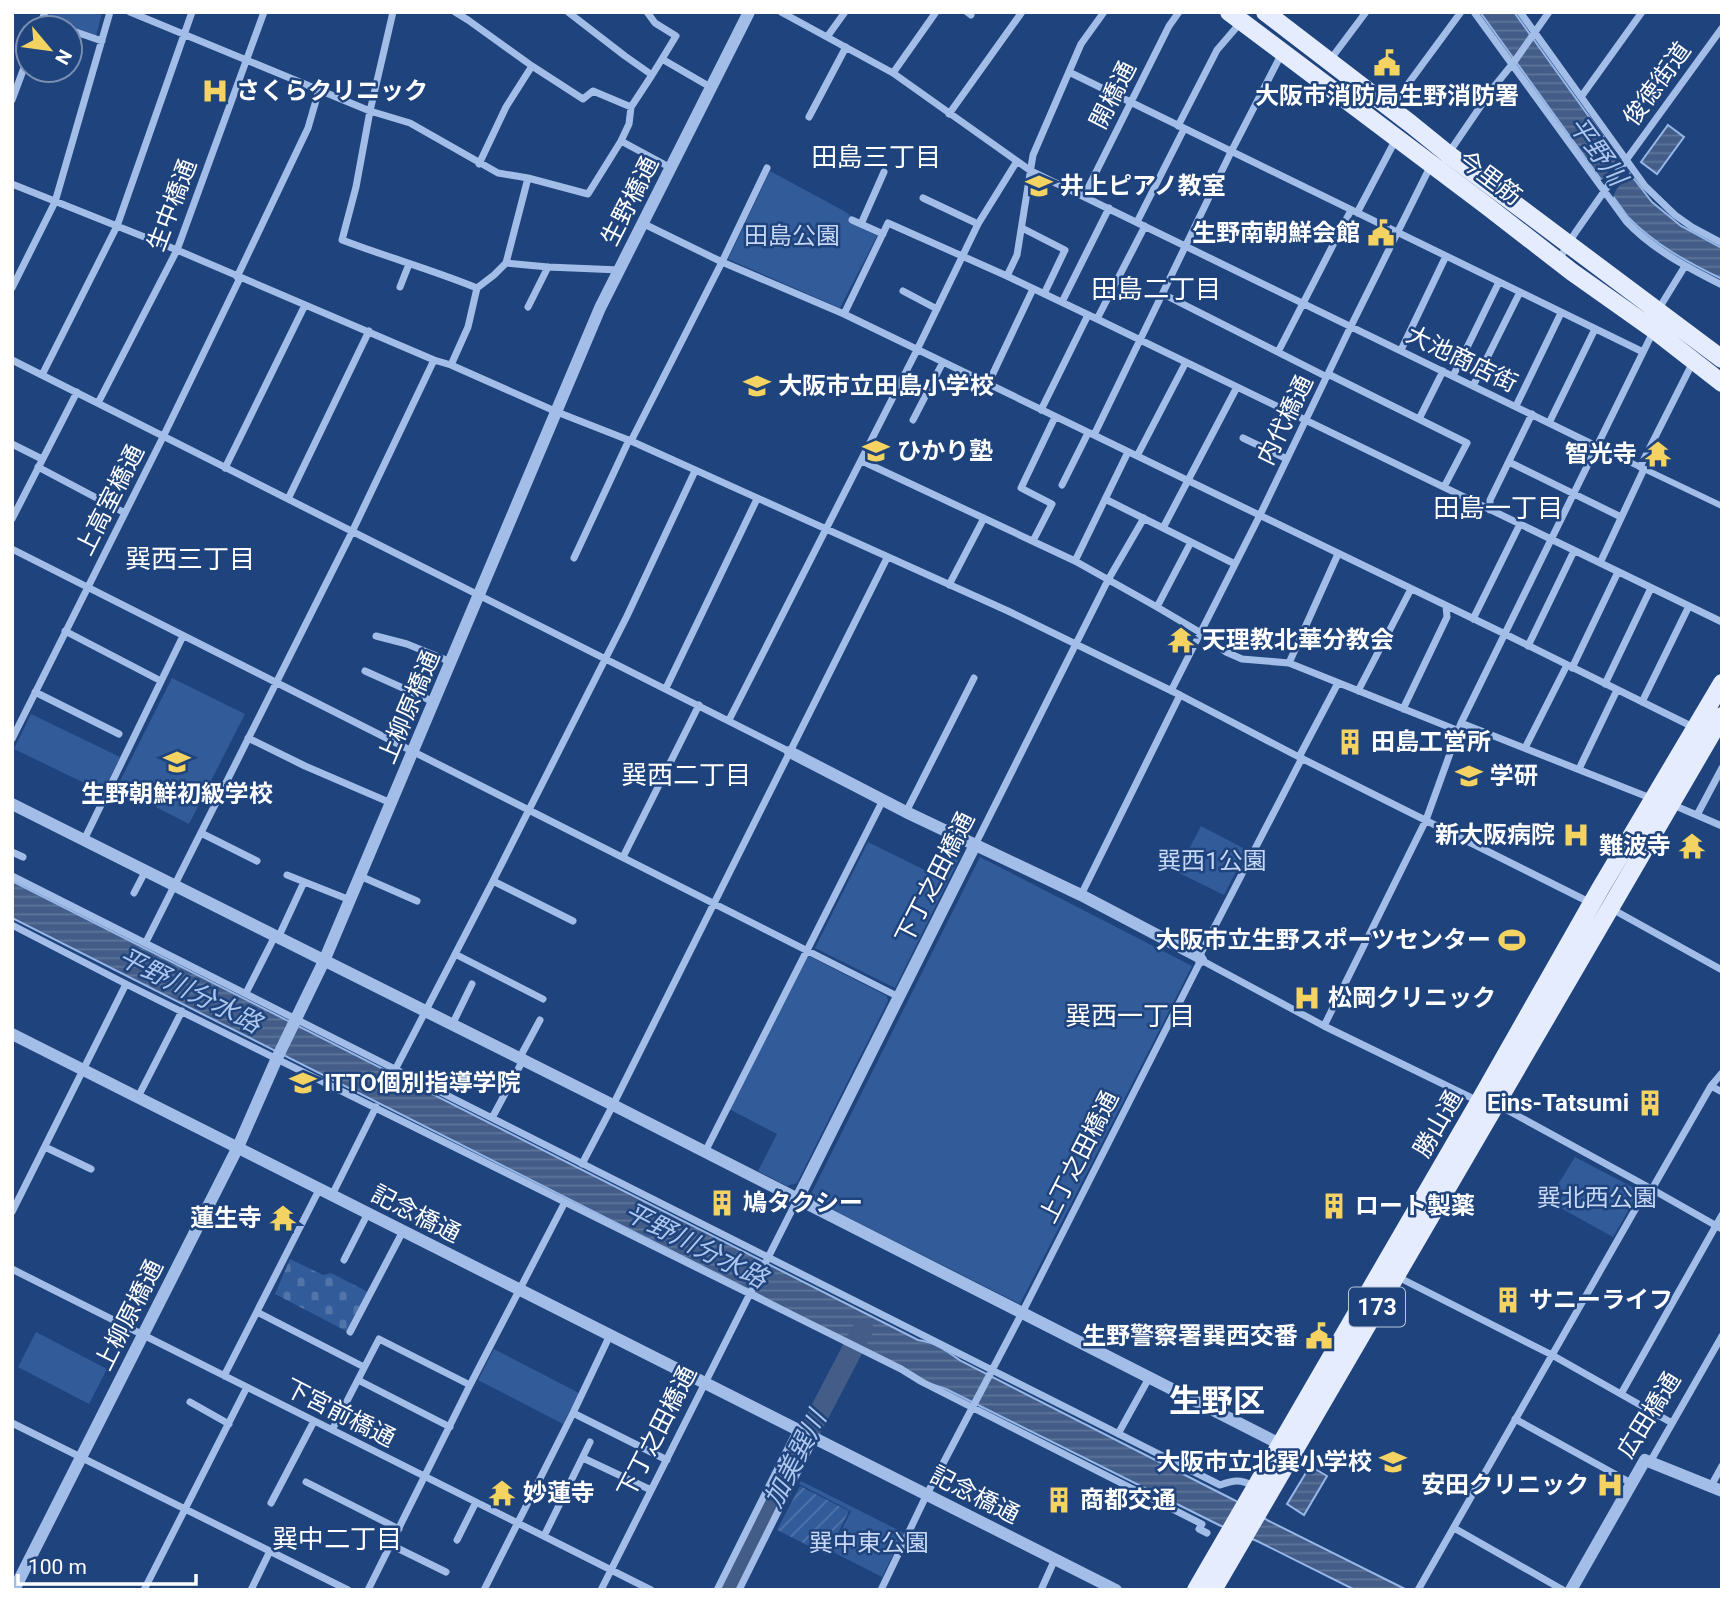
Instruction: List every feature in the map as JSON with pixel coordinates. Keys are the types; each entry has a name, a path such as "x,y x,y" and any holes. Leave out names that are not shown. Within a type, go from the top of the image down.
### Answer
{"main road":[{"name":"今里筋","path":"1272,14 1448,154 1722,359"},
{"name":"今里筋","path":"1236,17 1722,383"},
{"name":"勝山通","path":"1708,735 1722,683"},
{"name":"勝山通","path":"1196,1590 1237,1535 1395,1275 1488,1103 1601,905 1662,801 1722,716"},
{"name":"勝山通","path":"1253,1508 1256,1487 1280,1444 1488,1103"},
{"name":"勝山通","path":"1213,1590 1237,1535"}],"street":[{"path":"12,288 55,202 110,12"},
{"path":"131,12 370,111 410,123 498,173 588,194 621,141 629,124 631,107 676,36 655,23 647,12"},
{"path":"42,375 117,226 192,12"},
{"name":"生中橋通","path":"98,403 177,250 264,12"},
{"path":"393,12 342,240 477,288"},
{"path":"455,12 583,99 593,90 631,107"},
{"name":"生野橋通","path":"557,411 600,308 749,12"},
{"name":"大池商店街","path":"781,12 893,73 1031,171 1722,506"},
{"path":"827,37 845,12"},
{"path":"893,73 936,12"},
{"path":"949,114 1022,12"},
{"path":"1007,276 1017,256 1033,155 1082,44 1104,12"},
{"name":"開橋通","path":"1084,196 1169,26 1179,12"},
{"path":"1330,61 1366,12"},
{"path":"1391,108 1461,12"},
{"path":"1474,12 1634,230 1660,251 1722,285"},
{"path":"1520,12 1625,162 1645,186 1667,209 1692,227 1722,243"},
{"path":"1448,154 1549,12"},
{"path":"1581,97 1642,12"},
{"path":"572,13 652,75"},
{"path":"1137,222 1217,50 1236,17"},
{"name":"俊徳街道","path":"1558,261 1625,162 1722,28"},
{"path":"84,35 102,41"},
{"path":"809,117 846,47"},
{"path":"1062,485 1163,294 1282,52"},
{"path":"662,59 712,88"},
{"path":"479,164 506,107 532,66"},
{"path":"1069,72 1643,352"},
{"name":"上高室橋通","path":"12,739 163,437 239,277 308,128 319,90"},
{"path":"1278,352 1303,302 1396,138"},
{"path":"621,141 671,168"},
{"path":"729,720 918,350 978,224 1017,161"},
{"name":"内代橋通","path":"1171,691 1431,165"},
{"path":"574,558 630,440 767,168"},
{"path":"861,224 884,172"},
{"path":"451,365 468,327 477,288 506,263 528,178"},
{"path":"12,184 177,250 630,440 949,584 1180,695 1601,905 1721,968"},
{"path":"923,198 978,224"},
{"path":"1062,302 1109,208"},
{"path":"852,220 883,234"},
{"path":"642,223 722,262 844,314 1708,735"},
{"path":"844,314 888,223 1062,302 1722,622"},
{"path":"1097,319 1145,226"},
{"path":"1022,228 1065,250 1044,294"},
{"path":"1401,350 1446,256"},
{"path":"506,263 620,270"},
{"path":"400,287 409,264"},
{"path":"1658,310 1685,266"},
{"path":"528,307 548,267"},
{"path":"1453,376 1499,282"},
{"path":"988,384 1034,289"},
{"path":"903,291 937,309"},
{"path":"1473,386 1520,292"},
{"path":"1163,294 1467,443 1444,487"},
{"path":"225,468 305,305"},
{"path":"1516,406 1561,313"},
{"path":"1041,410 1088,315"},
{"path":"1549,423 1595,329"},
{"path":"1324,1026 1426,820 1460,727 1654,330"},
{"path":"288,499 369,331"},
{"path":"12,360 666,688 906,812 1081,895 1324,1026 1488,1103 1650,1188 1719,1228"},
{"path":"146,942 352,532 434,360"},
{"path":"1600,563 1694,361"},
{"path":"914,420 943,362"},
{"path":"1137,456 1186,362"},
{"path":"1419,419 1443,371"},
{"path":"1163,528 1237,387"},
{"path":"12,519 77,392"},
{"name":"上柳原橋通","path":"15,1590 238,1147 324,961 557,411"},
{"path":"1490,510 1490,500 1532,414"},
{"path":"1033,541 1052,504 1021,488 1055,417"},
{"path":"1243,438 1287,459"},
{"path":"12,444 42,459"},
{"path":"1075,561 1128,452"},
{"path":"862,461 1075,561 1242,659 1289,663 1403,709 1525,748 1722,826"},
{"path":"1508,462 1621,517"},
{"path":"38,467 125,513"},
{"path":"395,1070 606,658 695,471"},
{"path":"666,688 757,499"},
{"path":"1105,499 1235,564"},
{"path":"949,584 984,518"},
{"name":"下丁之田橋通","path":"601,1590 1108,580 1144,518"},
{"path":"1473,619 1520,524"},
{"path":"1157,607 1191,542"},
{"path":"12,549 899,997"},
{"path":"1528,646 1574,551"},
{"path":"1289,663 1338,554"},
{"path":"582,1164 887,558"},
{"path":"1525,748 1618,572"},
{"path":"1605,684 1651,588"},
{"path":"1359,691 1410,589"},
{"path":"1403,709 1447,617 1446,606"},
{"path":"1642,702 1689,606"},
{"path":"65,631 161,681"},
{"path":"84,840 183,636"},
{"path":"376,636 407,644 451,662"},
{"path":"365,671 434,702"},
{"path":"906,812 974,678"},
{"name":"上丁之田橋通","path":"973,1405 1022,1313 1338,683"},
{"path":"1579,769 1617,690"},
{"path":"35,692 120,734"},
{"path":"1081,895 1180,695"},
{"path":"623,857 699,705"},
{"path":"248,738 391,803"},
{"path":"1697,815 1722,768"},
{"path":"705,1152 883,800"},
{"path":"12,804 1280,1444"},
{"path":"201,833 257,861"},
{"path":"12,852 23,857"},
{"path":"134,893 146,870"},
{"path":"287,875 350,900"},
{"path":"12,876 1220,1485 1234,1480 1256,1487"},
{"path":"360,876 417,901"},
{"path":"493,881 573,921"},
{"path":"246,993 304,882"},
{"path":"12,925 973,1405 1202,1524 1199,1529 1207,1533"},
{"path":"455,954 543,999"},
{"path":"12,1212 126,984"},
{"path":"452,1025 472,984"},
{"path":"138,1097 182,1011"},
{"path":"492,1118 540,1020"},
{"name":"記念橋通","path":"12,1034 1116,1590"},
{"path":"1418,1590 1650,1188 1711,1086 1722,1073"},
{"path":"1711,1086 1722,1092"},
{"path":"332,1195 376,1107"},
{"path":"45,1147 91,1169"},
{"path":"224,1376 320,1188"},
{"path":"368,1590 565,1202"},
{"path":"344,1260 368,1213"},
{"path":"1621,1394 1719,1228 1722,1215"},
{"path":"350,1332 403,1231"},
{"name":"下宮前橋通","path":"12,1269 651,1590"},
{"path":"1395,1275 1552,1355 1672,1423"},
{"path":"257,1312 364,1367"},
{"path":"484,1590 610,1335"},
{"name":"広田橋通","path":"1571,1590 1631,1483 1645,1460 1650,1462 1722,1336"},
{"path":"332,1430 379,1339 470,1385"},
{"path":"1118,1434 1149,1378"},
{"path":"358,1380 450,1427"},
{"path":"144,1590 247,1387"},
{"path":"190,1402 229,1424"},
{"path":"881,1590 973,1405"},
{"path":"573,1413 667,1460"},
{"path":"1515,1419 1631,1483"},
{"path":"271,1503 314,1421"},
{"path":"12,1423 348,1590"},
{"path":"717,1590 806,1435"},
{"path":"739,1590 806,1435"},
{"path":"544,1536 590,1443"},
{"path":"583,1458 652,1490"},
{"path":"1650,1462 1716,1488 1722,1466"},
{"path":"306,1482 399,1529"},
{"path":"457,1540 476,1502"},
{"path":"1454,1528 1563,1590"},
{"path":"391,1545 446,1572"},
{"path":"251,1590 270,1551"},
{"path":"1041,1590 1055,1559"}],"green space":[{"path":"102,12 96,36 84,32 84,14 48,14"},
{"name":"田島公園","path":"770,171 844,211 851,216 849,222 877,236 840,308 728,259"},
{"path":"172,678 245,714 189,824 117,787"},
{"path":"31,714 120,757 103,792 14,749"},
{"name":"巽西1公園","path":"1201,826 1247,850 1224,895 1177,872"},
{"path":"868,842 941,878 955,853 961,855 895,988 815,948"},
{"path":"980,857 1192,966 1020,1304 809,1198"},
{"path":"807,955 887,996 888,1001 797,1183 787,1186 758,1171 777,1134 729,1109"},
{"name":"巽北西公園","path":"1575,1157 1636,1189 1638,1194 1613,1237 1557,1206 1563,1195 1554,1191"},
{"path":"290,1259 323,1275 331,1273 368,1292 348,1332 275,1294"},
{"path":"36,1332 107,1369 89,1404 18,1367"},
{"path":"494,1349 579,1393 563,1424 478,1380"},
{"name":"巽中東公園","path":"801,1481 904,1533 882,1577 831,1551 851,1511 799,1484"},
{"path":"800,1486 849,1511 827,1555 777,1530"}],"water":[{"name":"平野川","path":"1480,12 1514,12 1652,202 1681,226 1722,248 1722,279 1672,252 1628,217"},
{"path":"1668,125 1684,137 1657,174 1641,162"},
{"name":"平野川分水路","path":"12,881 918,1340 941,1347 961,1361 1407,1590 1355,1590 1219,1525 946,1389 925,1382 757,1294 12,918"},
{"path":"1310,1466 1327,1476 1304,1515 1287,1504"}],"pier":[{"path":"1617,154 1630,172 1613,198 1600,180 1617,159"}],"waterway":[{"name":"加美巽川","path":"727,1590 863,1329"}],"place":[{"name":"大阪市消防局生野消防署","path":"1387,63"},
{"name":"さくらクリニック","path":"215,91"},
{"name":"井上ピアノ教室","path":"1039,186"},
{"name":"生野南朝鮮会館","path":"1381,233"},
{"name":"大阪市立田島小学校","path":"757,386"},
{"name":"ひかり塾","path":"876,451"},
{"name":"智光寺","path":"1658,454"},
{"name":"天理教北華分教会","path":"1181,640"},
{"name":"田島工営所","path":"1350,742"},
{"name":"生野朝鮮初級学校","path":"177,762"},
{"name":"学研","path":"1469,776"},
{"name":"新大阪病院","path":"1576,835"},
{"name":"難波寺","path":"1692,846"},
{"name":"大阪市立生野スポーツセンター","path":"1512,940"},
{"name":"松岡クリニック","path":"1307,998"},
{"name":"ITTO個別指導学院","path":"303,1083"},
{"name":"Eins-Tatsumi","path":"1650,1103"},
{"name":"鳩タクシー","path":"722,1203"},
{"name":"ロート製薬","path":"1334,1206"},
{"name":"蓮生寺","path":"283,1218"},
{"name":"サニーライフ","path":"1508,1300"},
{"name":"生野警察署巽西交番","path":"1319,1336"},
{"name":"大阪市立北巽小学校","path":"1393,1462"},
{"name":"安田クリニック","path":"1610,1485"},
{"name":"妙蓮寺","path":"502,1493"},
{"name":"商都交通","path":"1059,1500"}],"district":[{"name":"田島三丁目","path":"876,157"},
{"name":"田島二丁目","path":"1156,289"},
{"name":"田島一丁目","path":"1498,508"},
{"name":"巽西三丁目","path":"190,559"},
{"name":"巽西二丁目","path":"686,775"},
{"name":"巽西一丁目","path":"1130,1016"},
{"name":"生野区","path":"1217,1401"},
{"name":"巽中二丁目","path":"337,1539"}]}
